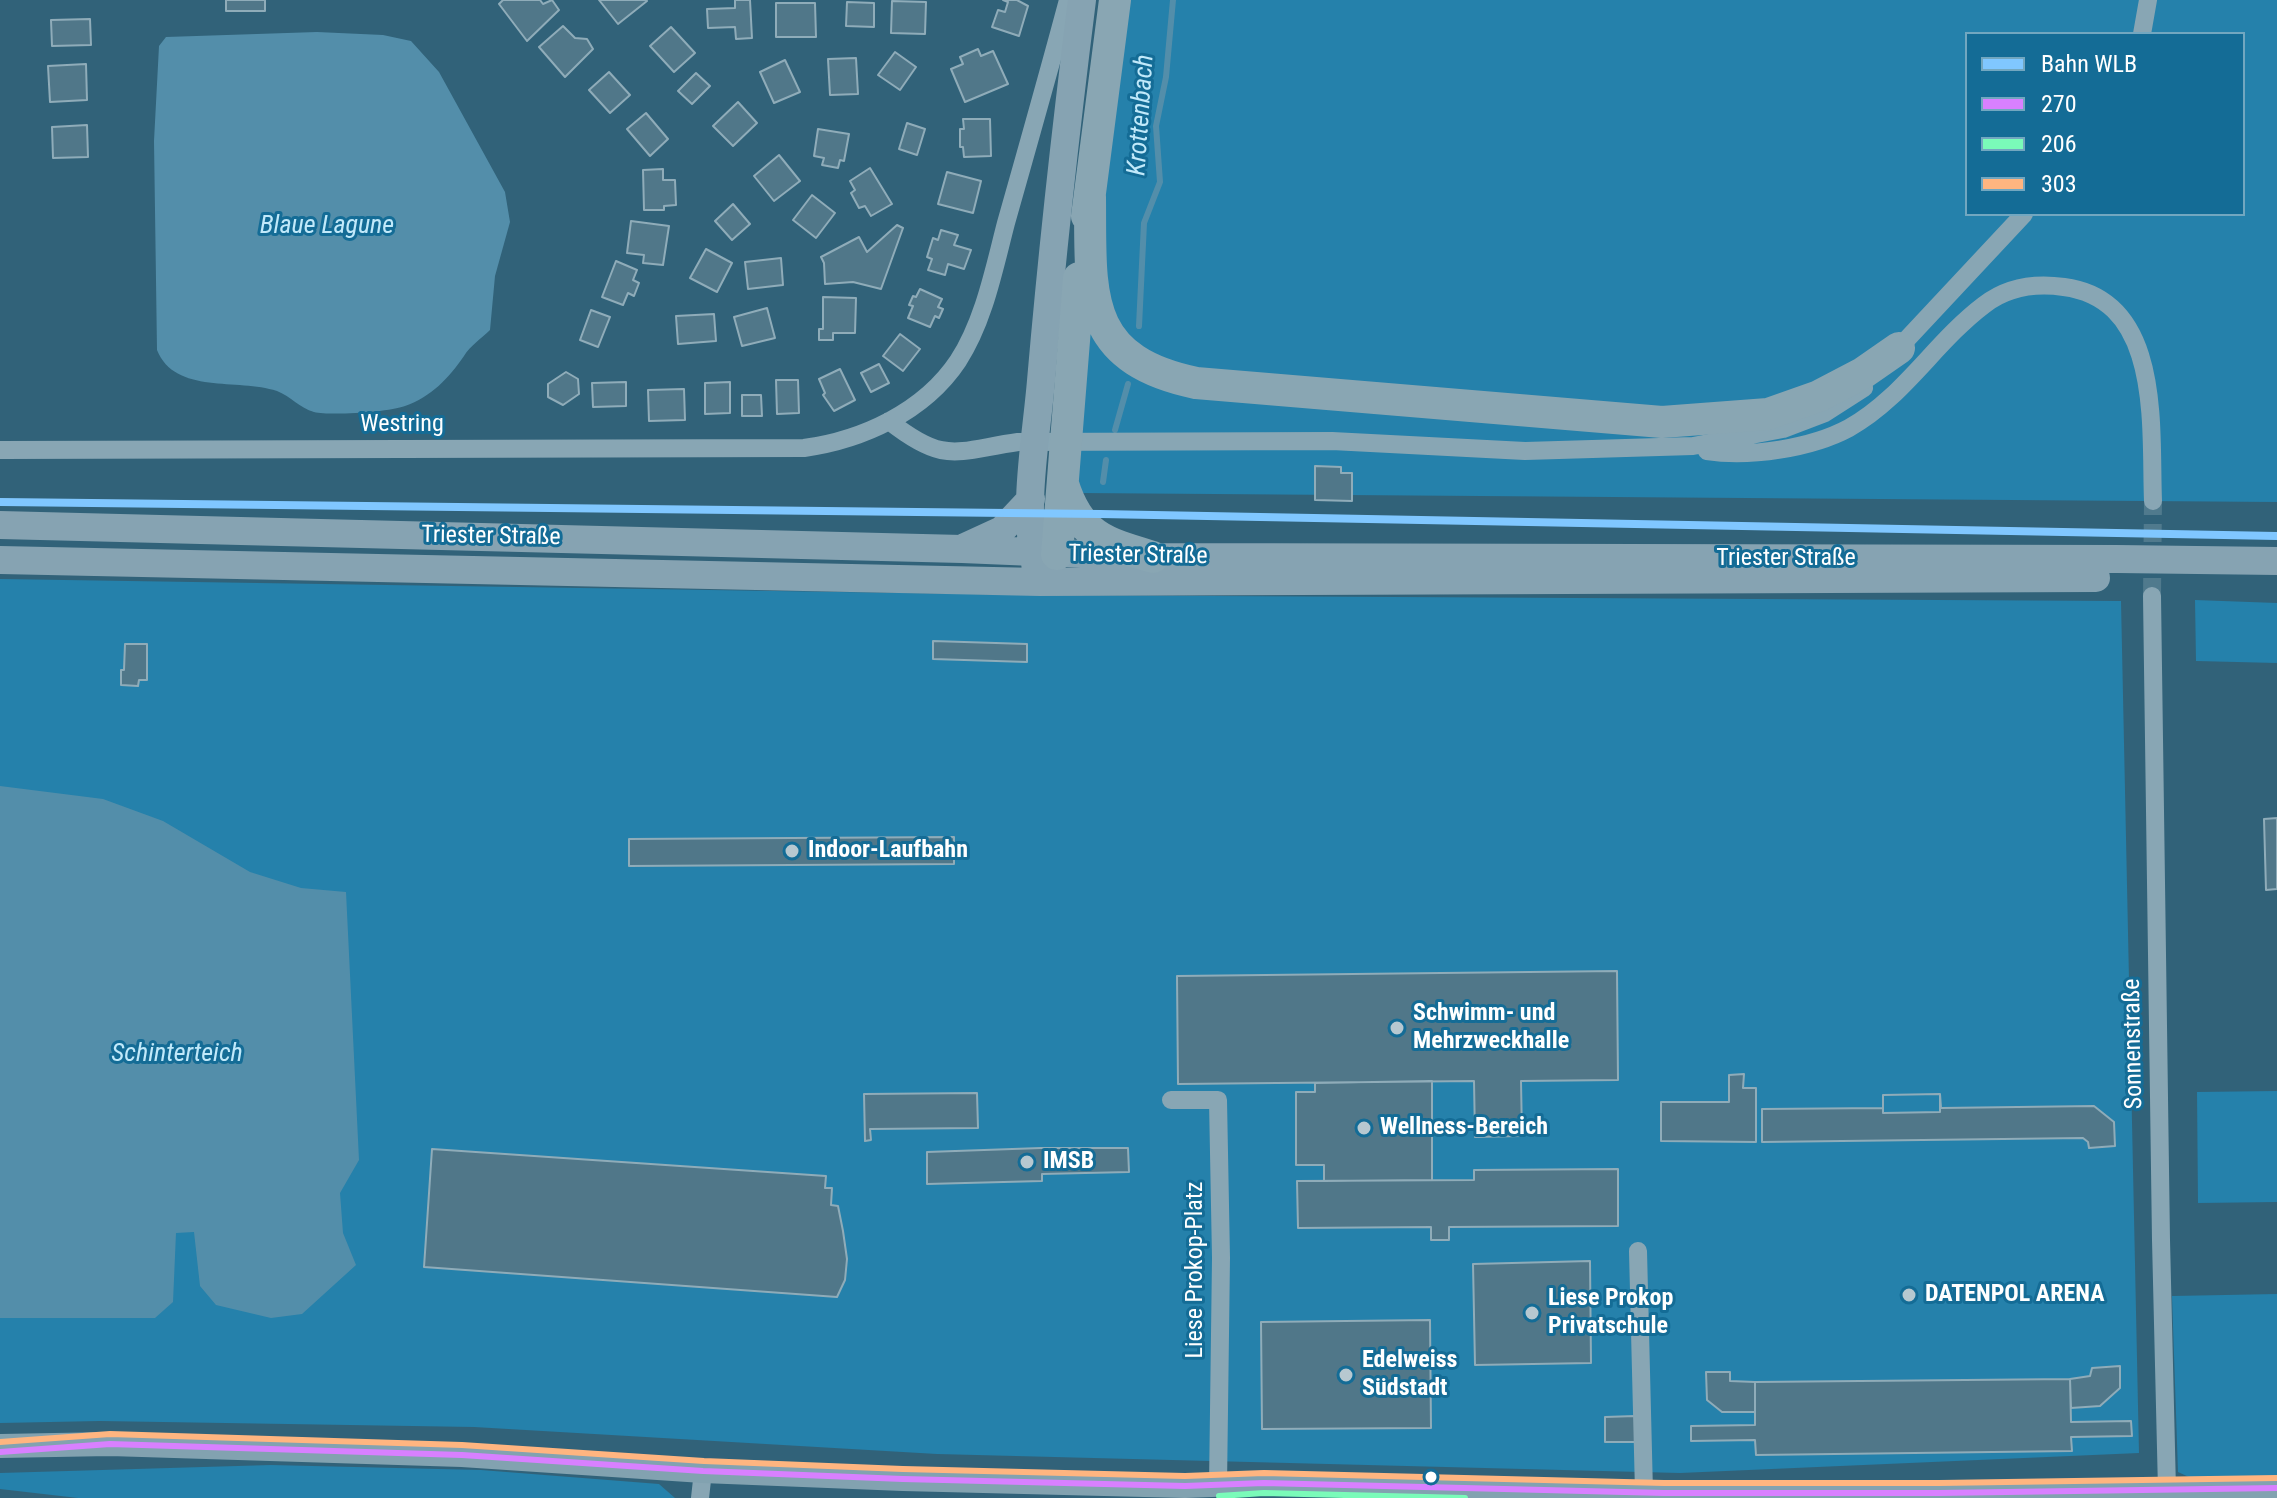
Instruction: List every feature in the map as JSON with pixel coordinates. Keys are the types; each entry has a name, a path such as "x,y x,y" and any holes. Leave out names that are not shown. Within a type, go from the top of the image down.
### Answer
{"highway":[{"path":"1115,0 1080,277 1053,423 1062,484 1077,519 1090,533 1112,545 1153,557"},
{"path":"1090,197 1094,305 1112,339 1137,363 1164,376 1196,383 1662,422 1768,414 1819,396 1863,373 1899,348"},
{"path":"1045,542 1062,484"}],"main road":[{"path":"962,549 1002,530 1031,499 1053,423 1057,196 1082,0"},
{"path":"1031,499 1045,542 1040,582"},
{"name":"Triester Straße","path":"0,525 962,549 1045,542 1153,557 2277,561"},
{"name":"Triester Straße","path":"0,560 1040,582 2277,580"}],"street":[{"name":"Westring","path":"0,450 804,448 850,438 889,421 918,402 957,363 971,339 990,282 1068,0"},
{"path":"2142,32 2148,0"},
{"path":"889,421 928,446 952,452 988,449 1018,442 1332,441 1525,451 1693,446 1783,429 1825,413 1869,384 2022,216"},
{"path":"1693,446 1711,452 1787,448 1847,429 1884,403 1965,321 1987,303 2017,289 2060,286 2086,292 2107,303 2133,334 2147,384 2153,501"},
{"name":"Sonnenstraße","path":"2152,596 2167,1490"},
{"name":"Liese Prokop-Platz","path":"1171,1100 1218,1100 1221,1258 1217,1492"},
{"path":"1638,1251 1644,1492"},
{"path":"0,1449 110,1444 462,1455 703,1471 1217,1492 1264,1483 1644,1492 2277,1488"},
{"path":"700,1498 703,1471"}],"shaded area":[{"path":"1129,0 2277,0 2277,502 1079,493 1077,478 1087,325"},
{"path":"0,579 1033,595 2121,601 2139,1453 1680,1473 937,1454 474,1427 100,1421 0,1423"},
{"path":"2195,600 2277,603 2277,663 2196,661"},
{"path":"2277,1091 2277,1202 2198,1203 2197,1092"},
{"path":"2277,1294 2277,1476 2191,1478 2178,1472 2172,1296"},
{"path":"271,1465 481,1470 659,1484 675,1498 78,1498 0,1489 0,1473"}],"water":[{"name":"Blaue Lagune","path":"317,32 383,35 411,41 439,72 505,192 510,222 495,276 490,330 469,349 439,386 414,402 397,408 374,412 314,412 277,391 209,382 178,374 166,364 157,350 154,141 159,46 166,37"},
{"name":"Schinterteich","path":"0,786 103,799 163,821 250,872 301,888 346,892 359,1160 340,1193 343,1233 356,1265 302,1314 271,1318 216,1305 200,1286 194,1232 176,1233 173,1302 155,1318 0,1318"}],"building":[{"path":"226,0 265,0 265,11 226,11"},
{"path":"503,0 540,0 543,4 552,0 559,10 527,41 499,4"},
{"path":"599,0 646,0 647,1 618,24"},
{"path":"735,0 750,0 752,38 736,39 735,27 708,28 707,9 735,8"},
{"path":"1003,0 1017,0 1028,6 1019,36 992,27 998,10 1005,12 1008,2"},
{"path":"892,1 926,2 925,34 891,33"},
{"path":"847,2 874,3 874,27 846,26"},
{"path":"776,3 815,3 816,37 776,37"},
{"path":"90,19 91,45 52,46 51,20"},
{"path":"563,26 575,38 587,39 593,49 565,77 539,47"},
{"path":"671,27 695,53 674,72 650,46"},
{"path":"978,49 981,56 993,51 1008,84 965,102 951,69 963,64 960,57"},
{"path":"895,52 916,67 900,90 878,75"},
{"path":"856,58 858,94 830,95 828,59"},
{"path":"785,60 800,92 774,103 760,72"},
{"path":"86,64 87,100 50,102 48,66"},
{"path":"609,72 630,95 610,113 589,90"},
{"path":"696,73 710,86 692,104 678,91"},
{"path":"738,102 757,123 733,146 713,126"},
{"path":"646,113 668,139 650,156 627,129"},
{"path":"963,119 990,119 991,156 964,157 963,147 960,147"},
{"path":"907,123 925,129 917,155 899,149"},
{"path":"87,125 88,157 53,158 52,127"},
{"path":"818,129 849,134 844,161 840,160 838,168 822,165 824,158 814,156"},
{"path":"779,155 800,181 774,201 754,176"},
{"path":"870,168 892,204 871,216 865,206 859,208 851,193 855,190 850,181"},
{"path":"663,169 663,180 675,180 676,205 664,206 664,210 644,210 643,170"},
{"path":"947,172 981,181 973,213 938,204"},
{"path":"812,195 835,213 816,238 793,220"},
{"path":"733,204 750,224 732,240 715,221"},
{"path":"631,221 669,226 663,265 643,263 644,255 627,253"},
{"path":"897,225 903,228 881,289 853,282 825,284 821,257 859,237 867,252"},
{"path":"941,230 958,235 954,245 971,250 964,269 948,264 945,275 928,270 932,259 927,257 933,238 938,240"},
{"path":"706,249 732,263 717,292 690,278"},
{"path":"781,258 783,285 748,289 745,262"},
{"path":"616,261 637,270 633,280 639,283 634,296 628,293 623,305 602,297"},
{"path":"920,289 942,299 938,307 943,309 930,327 908,318 913,306 909,305"},
{"path":"823,297 856,298 855,333 833,333 833,340 819,340 819,329 823,329"},
{"path":"767,308 775,338 742,346 734,317"},
{"path":"591,310 610,317 598,347 580,340"},
{"path":"714,314 716,341 678,344 676,316"},
{"path":"900,334 920,349 903,371 883,356"},
{"path":"879,364 889,383 871,392 861,373"},
{"path":"840,369 855,400 834,411 823,395 825,393 819,379"},
{"path":"566,372 578,379 579,394 563,405 548,397 548,384"},
{"path":"776,380 798,380 799,413 777,414"},
{"path":"626,382 626,406 593,407 592,383"},
{"path":"730,382 730,413 705,414 705,383"},
{"path":"684,389 685,420 649,421 648,390"},
{"path":"742,395 761,395 762,416 742,416"},
{"path":"1315,466 1341,467 1341,473 1352,473 1352,501 1315,500"},
{"path":"933,641 1027,644 1027,662 933,659"},
{"path":"125,644 147,644 147,680 139,680 138,686 121,685"},
{"path":"2277,818 2277,889 2266,890 2264,819"},
{"name":"Indoor-Laufbahn","path":"954,837 954,864 629,866 629,839"},
{"name":"Schwimm- und Mehrzweckhalle","path":"1617,971 1618,1080 1521,1081 1522,1136 1475,1137 1474,1081 1178,1084 1177,976"},
{"path":"1744,1074 1743,1088 1756,1088 1756,1142 1661,1141 1661,1102 1729,1102 1729,1075"},
{"name":"Wellness-Bereich","path":"1432,1081 1432,1180 1324,1181 1324,1165 1296,1165 1296,1092 1315,1092 1315,1083"},
{"path":"977,1093 978,1128 870,1129 871,1140 865,1141 864,1094"},
{"path":"1940,1094 1941,1108 2094,1106 2114,1122 2115,1146 2089,1148 2083,1138 1762,1142 1762,1109 1883,1108 1883,1095"},
{"path":"1940,1094 1940,1112 1883,1113 1883,1095"},
{"name":"IMSB","path":"1128,1148 1129,1172 1042,1174 1042,1181 927,1184 927,1152"},
{"path":"432,1149 826,1176 825,1188 832,1188 831,1205 838,1206 843,1231 847,1259 845,1280 837,1297 424,1267"},
{"path":"1618,1169 1618,1226 1449,1227 1449,1240 1431,1240 1431,1227 1298,1228 1297,1181 1474,1180 1474,1170"},
{"name":"Liese Prokop Privatschule","path":"1590,1261 1591,1363 1475,1365 1473,1264"},
{"name":"Edelweiss Südstadt","path":"1430,1320 1431,1428 1262,1429 1261,1322"},
{"path":"2120,1366 2120,1388 2100,1406 2071,1408 2070,1379 2090,1376 2092,1368"},
{"path":"1706,1372 1730,1372 1730,1381 1755,1382 1755,1412 1722,1412 1707,1400"},
{"path":"2070,1379 2071,1422 2131,1421 2132,1436 2071,1437 2072,1451 1756,1455 1755,1440 1691,1441 1691,1426 1755,1425 1755,1382"},
{"path":"1635,1416 1635,1442 1605,1442 1605,1417"}],"waterway":[{"name":"Krottenbach","path":"1139,326 1144,223 1160,182 1156,126 1166,77 1173,0"},
{"name":"Krottenbach","path":"1115,430 1128,384"},
{"name":"Krottenbach","path":"1103,482 1106,460"}],"tunnel":[{"path":"2152,596 2153,501"}],"rail line":[{"name":"WLB","path":"0,502 1100,514 2277,536"}],"transit line":[{"name":"303","path":"0,1442 110,1434 462,1445 704,1461 903,1469 1185,1476 1264,1473 1664,1483 2277,1478"},
{"name":"270","path":"0,1452 110,1444 462,1455 703,1471 903,1479 1185,1486 1264,1483 1664,1493 2277,1488"},
{"name":"206","path":"1219,1496 1264,1493 1465,1498"}],"place":[{"name":"Indoor-Laufbahn","path":"792,851"},
{"name":"Schwimm- und Mehrzweckhalle","path":"1397,1028"},
{"name":"Wellness-Bereich","path":"1364,1128"},
{"name":"IMSB","path":"1027,1162"},
{"name":"DATENPOL ARENA","path":"1909,1295"},
{"name":"Liese Prokop Privatschule","path":"1532,1313"},
{"name":"Edelweiss Südstadt","path":"1346,1375"}]}
